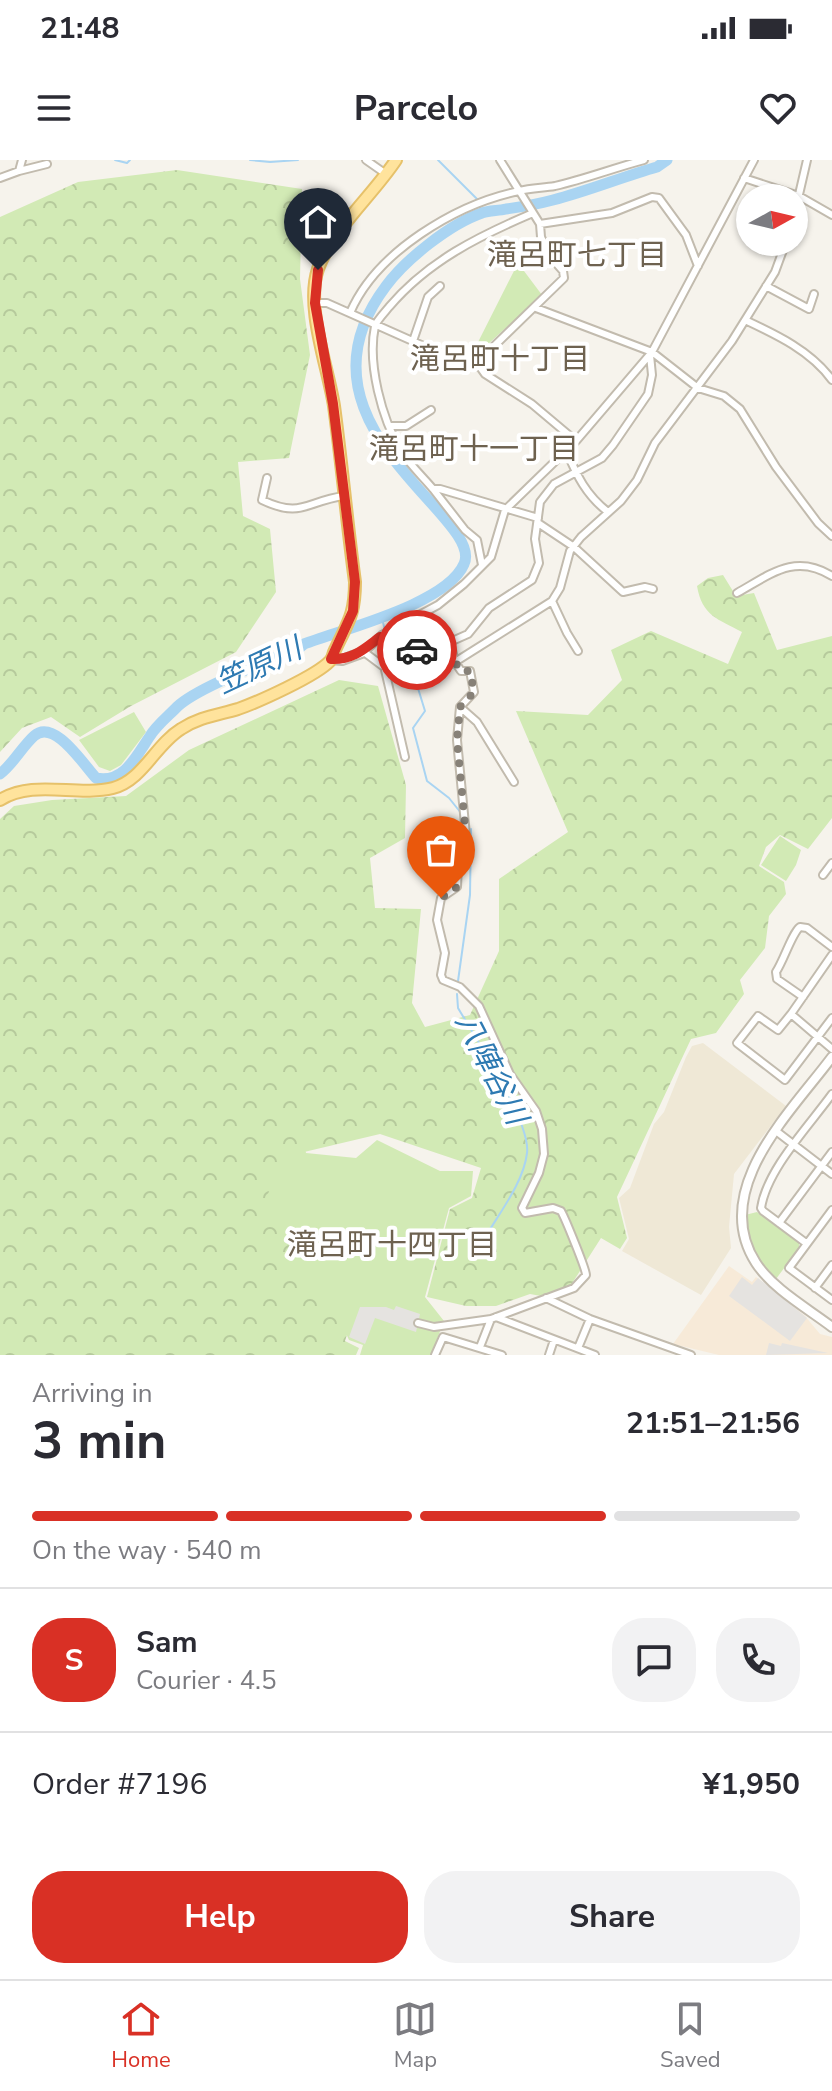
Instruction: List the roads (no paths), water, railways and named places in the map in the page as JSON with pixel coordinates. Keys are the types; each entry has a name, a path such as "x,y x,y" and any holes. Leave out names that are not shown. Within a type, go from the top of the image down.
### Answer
{"main road":[{"path":"0,800 17,790 95,790 132,780 161,745 179,730 195,721 241,708 275,692 319,669 333,654 349,624 355,599 355,582 333,404 315,303 318,270 329,246 396,160"}],"street":[{"path":"19,171 22,160"},
{"path":"366,160 386,175"},
{"path":"480,367 489,351 564,278 563,271 549,255 541,237 540,224 500,160"},
{"path":"350,313 358,297 423,231 485,201 518,191 555,186 644,160"},
{"path":"333,654 342,660 364,652 384,635 438,605 491,557 505,510 576,441 651,354 754,160"},
{"path":"802,184 807,160"},
{"path":"0,178 47,164"},
{"path":"744,178 762,184"},
{"path":"540,224 612,213 652,197 659,198 686,235 698,266"},
{"path":"808,201 832,215"},
{"path":"482,565 477,540 465,530 402,452 389,426 376,382 375,324 405,289 437,261 533,213"},
{"path":"364,652 400,679 416,681 455,662 552,601 560,588 570,551 621,501 637,480 655,443 745,320 775,272 781,256"},
{"path":"413,341 428,297 440,286"},
{"path":"766,286 809,309 814,294"},
{"path":"315,303 327,303 464,364 480,367 485,374 532,404 576,441"},
{"path":"536,308 651,354 698,388 724,396 740,409 776,467 818,523 832,536"},
{"path":"745,320 807,354 832,380"},
{"path":"384,635 390,649 406,653 450,642 468,634 489,608 532,580 539,563 535,539 540,502 563,477 602,458 645,400 651,384 651,354"},
{"path":"389,426 406,426 431,410"},
{"path":"566,450 592,499 608,512"},
{"path":"267,478 262,500 280,507 300,510 316,501 344,496"},
{"path":"433,489 464,495 538,520 574,547 623,592 645,587 653,589"},
{"path":"737,593 766,577 800,564 832,576"},
{"path":"552,601 578,651"},
{"path":"418,1323 434,1327 494,1318 574,1288 586,1275 586,1266 576,1251 561,1211 553,1208 525,1213 522,1208 539,1173 544,1154 542,1129 536,1111 510,1074 479,1006 460,987 443,980 441,975 445,953 437,920 441,898 457,887 458,866 468,856 457,740 460,707 474,692 470,671 461,671 455,662 450,642"},
{"path":"385,670 405,757"},
{"path":"460,707 477,722 514,782"},
{"path":"823,875 832,863"},
{"path":"803,997 777,979 776,972 785,958 795,930 807,928 832,947"},
{"path":"832,955 778,1030 758,1016 737,1043 785,1080 832,1018"},
{"path":"791,1014 832,1049"},
{"path":"832,1057 756,1161 742,1199 743,1231 757,1265 832,1327"},
{"path":"806,1243 761,1208 762,1200 769,1180 832,1094"},
{"path":"776,1131 832,1174"},
{"path":"779,1223 832,1152"},
{"path":"832,1210 829,1219 806,1243 789,1268 832,1300"},
{"path":"815,1288 832,1265"},
{"path":"546,1298 666,1351 691,1355"},
{"path":"494,1318 595,1355"},
{"path":"480,1347 494,1318"},
{"path":"578,1348 590,1319"},
{"path":"435,1355 443,1337 502,1355"},
{"path":"549,1355 554,1340"}],"waterway":[{"path":"115,160 127,163 130,160"},
{"path":"250,160 298,160"},
{"path":"438,160 477,199 482,212"},
{"name":"笠原川","path":"0,774 25,745 42,732 50,733 68,745 96,778 114,777 135,759 152,732 196,694 297,650 304,644 416,603 454,578 464,564 463,544 394,460 370,423 357,381 360,336 386,286 405,265 456,225 485,212 535,204 579,192 657,167 667,160"},
{"name":"八陣谷川","path":"382,619 385,630"},
{"name":"八陣谷川","path":"390,652 396,665 414,680"},
{"name":"八陣谷川","path":"417,685 425,711 413,728 427,781 449,798 461,813"},
{"name":"八陣谷川","path":"458,981 470,895 471,829"},
{"name":"八陣谷川","path":"457,994 458,1008 511,1101 526,1139 527,1153 522,1173 489,1231"}],"district":[{"name":"滝呂町七丁目","path":"577,255"},
{"name":"滝呂町十丁目","path":"500,359"},
{"name":"滝呂町十一丁目","path":"474,449"},
{"name":"滝呂町十四丁目","path":"392,1245"}]}
